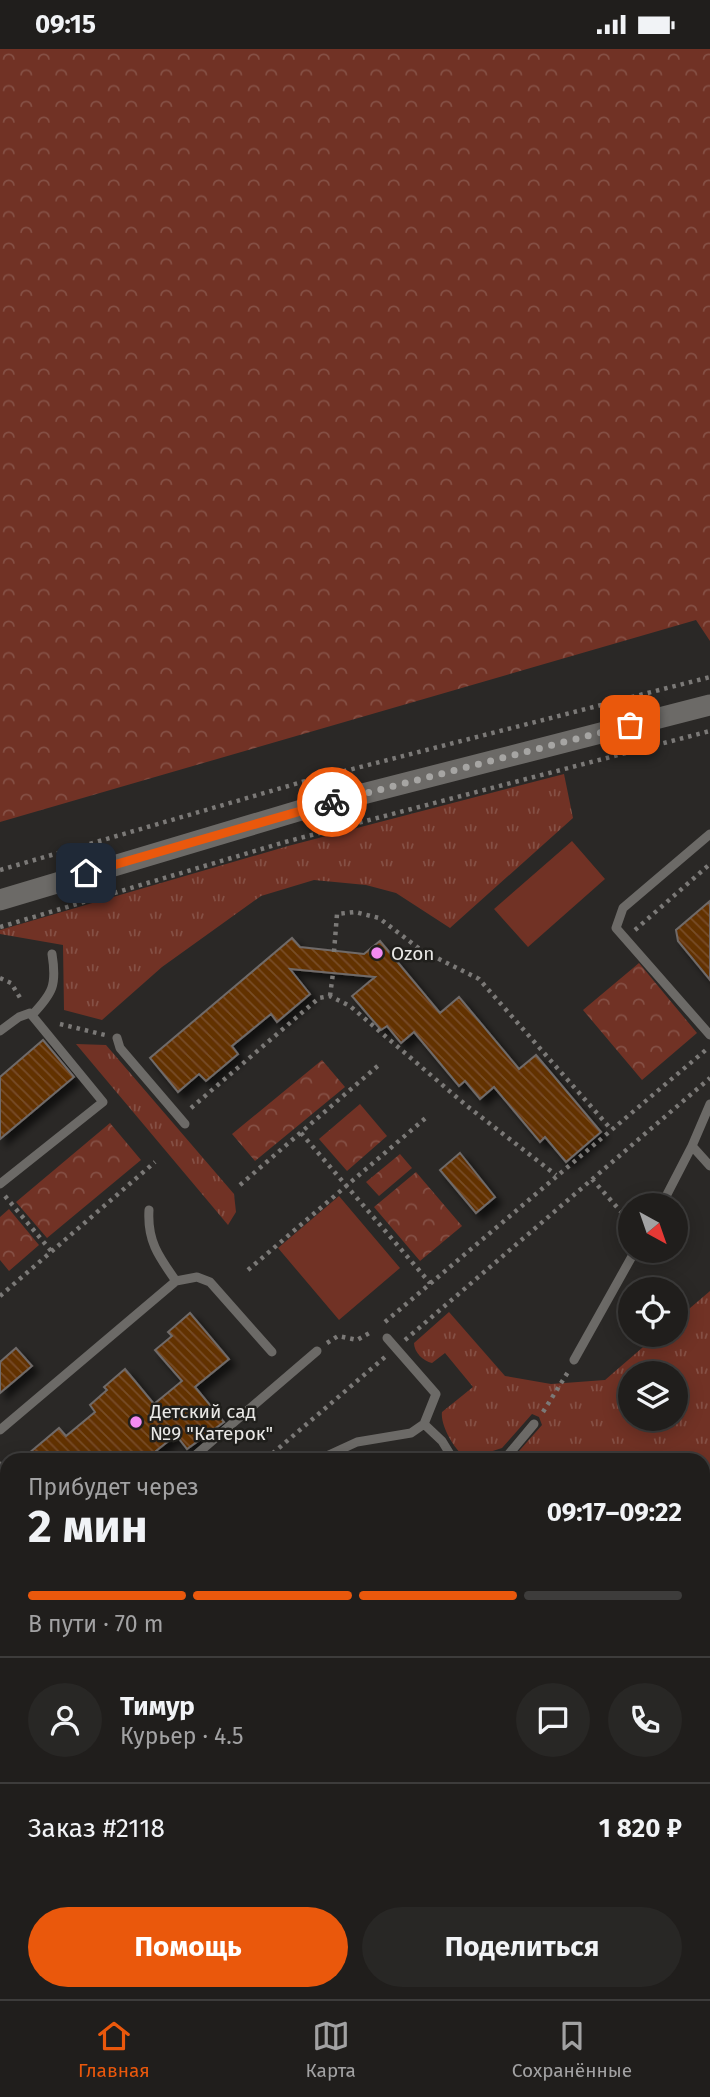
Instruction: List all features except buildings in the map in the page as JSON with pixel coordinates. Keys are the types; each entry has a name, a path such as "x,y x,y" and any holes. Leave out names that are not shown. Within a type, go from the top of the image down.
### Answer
{"main road":[{"path":"0,900 308,808 710,705"}],"lane":[{"path":"710,834 623,908 616,928 710,1035"},
{"path":"0,1031 19,1017 32,1015 50,996 55,975 52,954"},
{"path":"0,1184 103,1102 32,1015"},
{"path":"117,1038 120,1048 182,1121"},
{"path":"667,1193 710,1104"},
{"path":"692,1146 710,1166"},
{"path":"149,1210 148,1230 153,1247 176,1282"},
{"path":"574,1360 628,1263"},
{"path":"0,1430 176,1282 197,1277 210,1282 272,1352"},
{"path":"333,1453 357,1442 411,1433 424,1424 436,1394 387,1338"},
{"path":"198,1453 317,1351"},
{"path":"424,1424 442,1441 449,1453"},
{"path":"505,1453 534,1425"}],"path":[{"path":"0,870 302,782 710,677"},
{"path":"0,927 285,842 710,731"},
{"path":"636,935 639,924 710,864"},
{"path":"334,952 337,914 355,912 379,918 421,950 472,975 610,1128"},
{"path":"330,996 333,973"},
{"path":"0,978 11,983 32,1015 117,1038"},
{"path":"182,1121 319,998 330,996 350,1006 467,1106 556,1175"},
{"path":"317,1351 338,1336 357,1340 374,1331 610,1128 710,1046"},
{"path":"240,1185 380,1064"},
{"path":"273,1453 710,1078"},
{"path":"248,1270 428,1115"},
{"path":"301,1133 430,1283"},
{"path":"0,1296 155,1162"},
{"path":"592,1178 618,1208"},
{"path":"0,1190 52,1252"},
{"path":"534,1425 558,1392 574,1360"}],"green space":[{"path":"0,49 710,49 710,641 696,620 0,822"},
{"path":"564,774 573,818 450,928 396,893 366,885 314,880 261,896 162,967 102,1020 64,1010 63,945 0,934 0,930 288,846"},
{"path":"572,841 605,879 528,947 494,909"},
{"path":"639,963 697,1033 642,1080 583,1010"},
{"path":"76,1044 106,1045 234,1194 236,1212 228,1225"},
{"path":"322,1060 345,1087 255,1161 232,1134"},
{"path":"360,1104 387,1136 347,1171 319,1139"},
{"path":"110,1123 141,1160 47,1238 16,1202"},
{"path":"400,1154 412,1168 379,1196 366,1182"},
{"path":"416,1172 462,1226 420,1261 374,1207"},
{"path":"339,1196 400,1268 339,1320 278,1248"},
{"path":"9,1209 39,1245 9,1271 0,1260 0,1217"},
{"path":"710,1291 710,1453 517,1453 542,1425 539,1417 532,1414 502,1448 487,1453 461,1453 450,1439 442,1412 473,1387 445,1353 432,1363 417,1353 414,1343 449,1312 505,1376 551,1384 605,1380 618,1369 618,1431 688,1431 688,1361 627,1361 643,1347 688,1347 688,1310"}],"way so far":[{"path":"332,802 630,725"}],"place":[{"name":"Ozon","path":"377,953"},
{"name":"Детский сад №9 \"Катерок\"","path":"136,1422"}],"route":[{"path":"86,873 332,802"}]}
